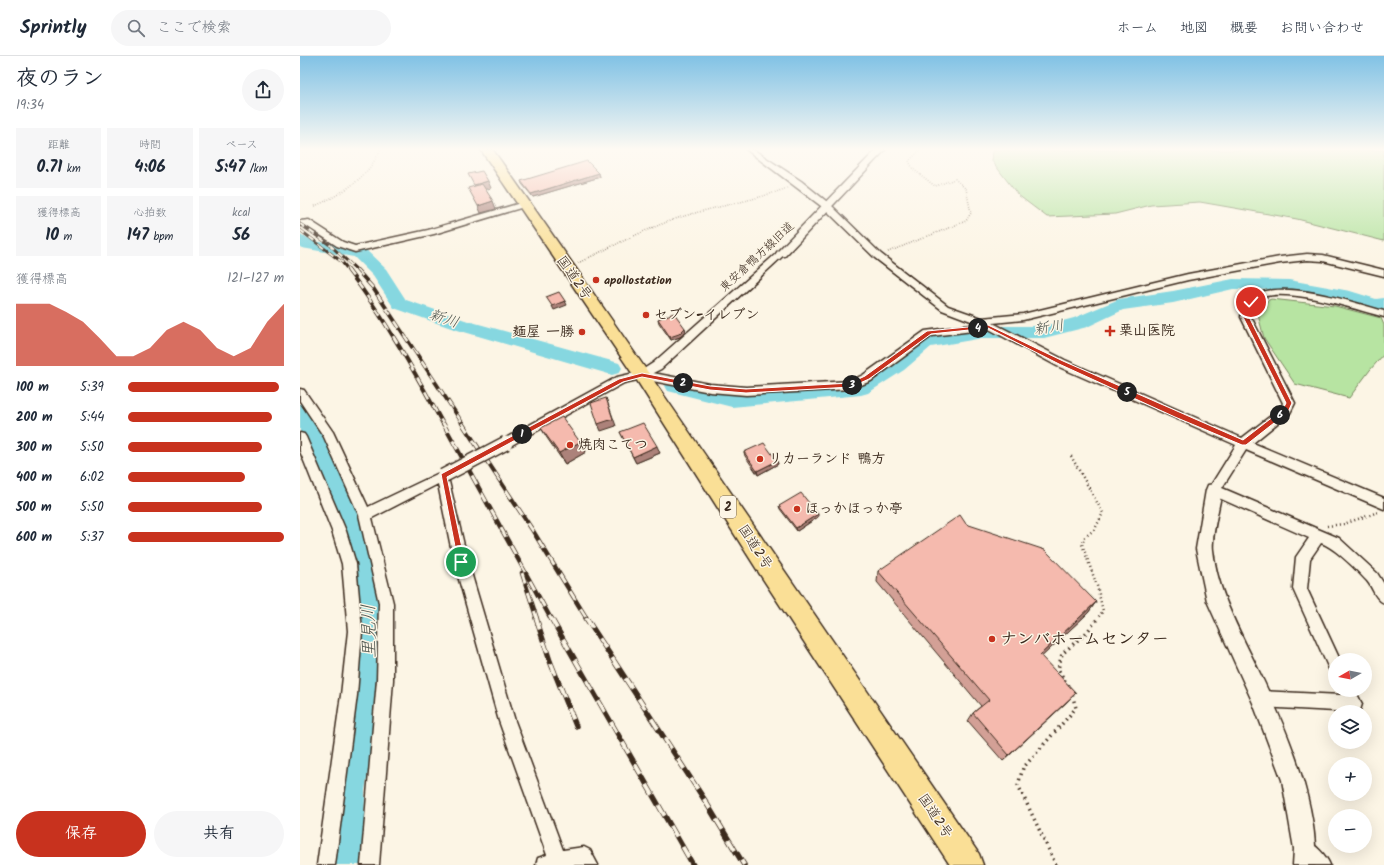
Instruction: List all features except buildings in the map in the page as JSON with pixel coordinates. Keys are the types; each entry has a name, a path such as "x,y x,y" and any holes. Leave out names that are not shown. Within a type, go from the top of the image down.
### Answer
{"highway":[{"name":"国道2号","path":"513,188 642,375 769,569 968,865"}],"street":[{"path":"804,188 828,207 878,256 945,308 985,324 1069,366 1384,504"},
{"name":"東安倉鴨方線旧道","path":"642,375 657,366 781,254 846,188"},
{"path":"300,224 306,222 340,244 355,249 388,243 431,232 524,204"},
{"path":"365,515 506,443 621,380 642,375 710,388 746,391 851,385 867,378 929,333 1023,317 1188,277 1280,260 1323,258 1384,273"},
{"path":"1321,865 1305,857 1293,780 1262,699 1216,601 1204,548 1214,490 1244,443 1286,410 1289,403 1246,317 1246,310 1251,302 1260,295 1281,293 1314,297 1384,314"},
{"path":"300,393 329,435 365,515 386,603 385,680 370,865"},
{"path":"300,437 339,531 349,564 354,611 355,631 349,695 326,865"},
{"path":"443,476 461,562 507,722 552,862 584,856 589,865"},
{"path":"1214,490 1334,542 1372,577 1384,596"},
{"path":"1318,536 1303,557 1300,589 1329,653"},
{"path":"1262,699 1354,704 1350,697"}],"path":[{"path":"314,206 349,188"},
{"path":"567,268 630,237 679,218 762,198 787,188"},
{"path":"878,256 935,232 966,221 971,213 964,188"},
{"path":"1056,865 1018,785 1023,768 1076,708 1070,690 1058,669 1062,654 1087,632 1103,611 1097,586 1082,544 1086,537 1095,529 1103,513 1071,456"}],"green space":[{"path":"1012,188 1384,188 1384,241 1297,219 1200,202 1151,205 1115,214 1047,217 1018,195"},
{"path":"1271,299 1335,306 1381,318 1384,325 1384,354 1349,398 1295,384 1264,338 1256,307"}],"waterway":[{"name":"新川","path":"300,239 308,245 359,253 380,273 400,304 461,325 612,368"},
{"name":"新川","path":"675,386 732,399 861,388 897,365 925,342 983,332 1044,332 1080,323 1119,305 1173,297 1233,284 1289,285 1350,297 1375,305 1384,304"},
{"name":"里見川","path":"300,408 341,493 369,585 373,657 349,790 345,865"}],"railway":[{"path":"300,224 330,245 357,270"},
{"path":"300,230 342,262 349,271"},
{"path":"348,270 362,288 387,326 443,424"},
{"path":"357,270 373,288 463,424"},
{"path":"443,423 551,619"},
{"path":"462,423 533,531 587,619"},
{"path":"522,573 537,619"},
{"path":"536,618 550,661 576,726"},
{"path":"551,618 693,865"},
{"path":"586,618 704,799 744,865"}],"place":[{"name":"apollostation","path":"596,280"},
{"name":"セブン-イレブン","path":"646,315"},
{"name":"栗山医院","path":"1110,331"},
{"name":"麺屋 一勝","path":"582,332"},
{"name":"焼肉こてつ","path":"570,445"},
{"name":"リカーランド 鴨方","path":"760,459"},
{"name":"ほっかほっか亭","path":"797,509"},
{"name":"ナンバホームセンター","path":"992,639"}],"route":[{"path":"461,562 443,476 621,380 642,375 710,388 746,391 851,385 867,378 929,333 988,326 1061,363 1244,443 1286,410 1289,403 1285,392 1259,345 1246,317 1246,310 1251,302"}]}
